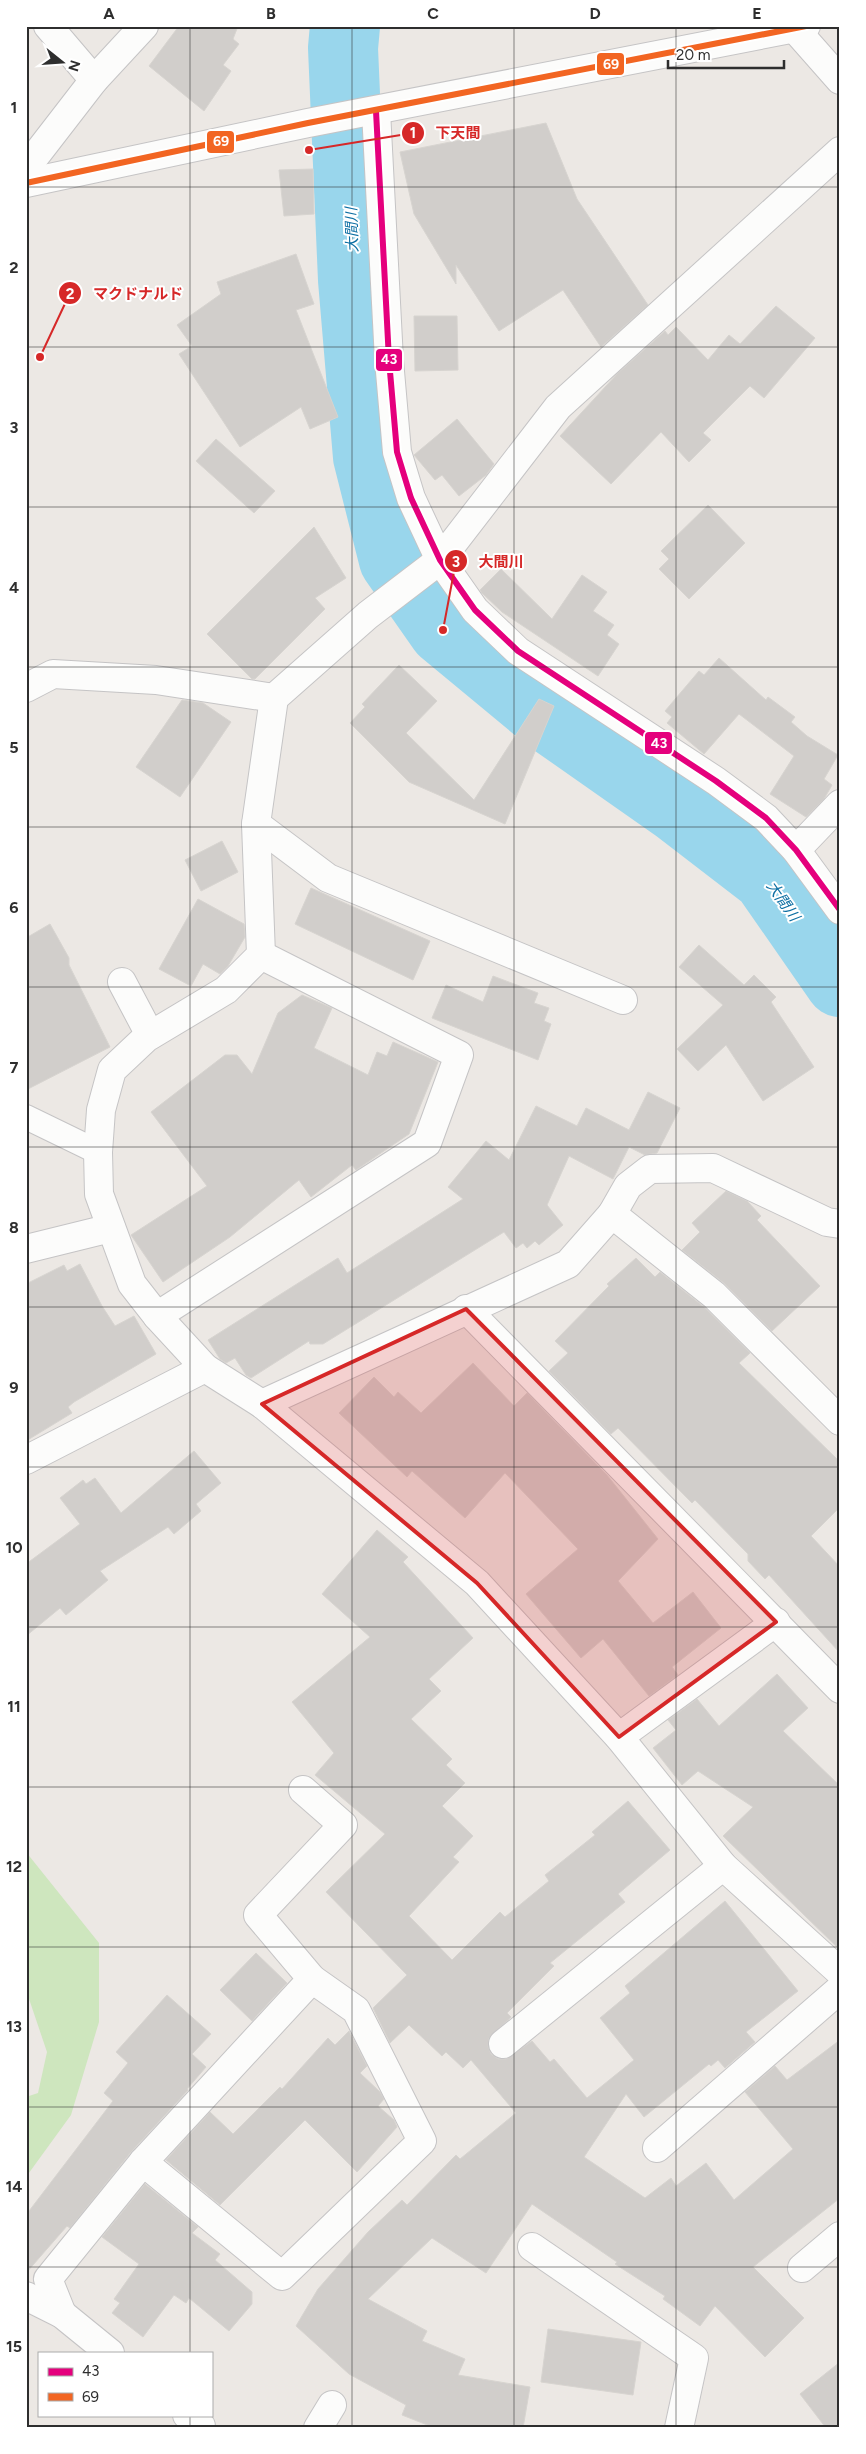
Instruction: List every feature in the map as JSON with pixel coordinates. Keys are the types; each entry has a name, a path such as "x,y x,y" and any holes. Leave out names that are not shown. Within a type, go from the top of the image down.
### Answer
{"street":[{"path":"48,26 94,80"},
{"path":"26,168 94,80 144,26"},
{"path":"26,184 308,123 801,28 840,80"},
{"path":"376,111 389,350 397,452 411,498 440,560 474,610 518,651 766,818 796,850 840,910"},
{"path":"840,151 558,407 440,560 387,601 274,698 256,824 261,955 226,990 150,1035 112,1070 101,1110 98,1152 100,1194 111,1228 132,1284 157,1316 205,1368 262,1404 477,1583 619,1737 723,1866 840,1972"},
{"path":"26,688 53,674 156,680 274,698"},
{"path":"796,850 835,817"},
{"path":"256,824 328,878 623,1000"},
{"path":"157,1316 427,1143 459,1055 261,955"},
{"path":"122,982 150,1035"},
{"path":"262,1404 466,1309 568,1264 612,1214 628,1186 650,1169 713,1168 827,1222 840,1224"},
{"path":"612,1214 714,1295 840,1421"},
{"path":"26,1249 111,1228"},
{"path":"466,1309 840,1689"},
{"path":"26,1460 205,1368"},
{"path":"619,1737 776,1622"},
{"path":"143,2162 282,2276 422,2141 356,2010 312,1979 258,1915 343,1825 303,1790"},
{"path":"503,2044 723,1866"},
{"path":"62,2314 48,2279 143,2162 312,1979"},
{"path":"657,2148 840,1989"},
{"path":"802,2268 840,2236"},
{"path":"532,2247 694,2358 679,2428"},
{"path":"26,2296 62,2314 109,2352"},
{"path":"188,2416 201,2426 200,2428"}],"lane":[{"path":"26,1117 98,1152"}],"highlighted area":[{"path":"466,1309 776,1622 619,1737 477,1583 262,1404"}],"green space":[{"path":"26,1852 99,1943 99,2022 71,2115 26,2177 26,2097 38,2093 47,2052 26,1990"}],"building":[{"path":"179,26 238,26 233,39 239,44 223,65 231,71 204,111 149,66"},
{"path":"546,123 577,199 648,305 601,347 563,290 499,331 456,265 456,284 414,214 400,152"},
{"path":"313,169 314,214 284,216 279,170"},
{"path":"296,254 314,304 296,310 338,417 310,429 301,407 240,447 179,354 192,346 177,325 221,294 217,282"},
{"path":"776,306 815,338 764,398 750,386 703,433 711,440 689,462 661,432 611,484 560,436 618,373 665,331 668,335 676,327 708,360 729,335 740,344"},
{"path":"414,316 457,316 458,370 415,371"},
{"path":"457,419 494,464 486,475 459,496 442,475 435,480 414,455"},
{"path":"216,439 275,491 254,513 196,461"},
{"path":"708,505 745,543 689,599 659,569 669,559 661,551"},
{"path":"314,527 346,578 315,598 325,609 255,679 252,679 207,634"},
{"path":"501,569 552,619 582,575 607,592 593,611 614,625 607,635 619,644 598,676 502,612 482,593 480,590"},
{"path":"719,658 766,700 768,697 795,717 791,722 807,736 838,755 824,779 832,785 824,799 806,817 770,794 794,756 739,714 704,754 667,723 672,717 665,711 699,671 704,675"},
{"path":"399,665 437,701 406,733 474,800 539,699 554,706 505,824 409,782 350,723 365,707 362,704"},
{"path":"182,700 203,703 231,722 180,797 136,767"},
{"path":"222,841 238,872 201,891 185,860"},
{"path":"311,888 430,941 413,980 295,924"},
{"path":"198,899 244,924 245,937 228,966 220,974 203,964 191,986 159,969"},
{"path":"50,924 69,958 69,965 110,1047 26,1090 26,938"},
{"path":"699,945 744,985 754,975 776,997 771,1002 814,1067 763,1101 726,1045 698,1071 677,1049 723,1005 679,967"},
{"path":"493,976 538,993 534,1003 549,1008 544,1021 551,1024 538,1060 432,1018 446,985 483,1002"},
{"path":"302,995 332,1008 314,1048 368,1075 377,1052 387,1056 393,1042 438,1062 409,1134 356,1170 352,1165 311,1197 299,1180 230,1237 163,1282 131,1235 207,1186 151,1112 225,1055 237,1055 252,1074 278,1013"},
{"path":"648,1092 680,1108 657,1153 645,1155 629,1147 613,1179 569,1156 547,1205 563,1225 539,1245 535,1241 527,1248 523,1243 516,1248 504,1232 323,1344 310,1344 309,1341 251,1378 246,1375 235,1358 226,1363 220,1359 208,1340 338,1258 347,1273 463,1199 448,1187 486,1141 509,1160 536,1106 577,1126 586,1108 629,1130"},
{"path":"726,1191 747,1201 761,1216 757,1220 820,1286 772,1331 725,1284 682,1250 700,1232 692,1223"},
{"path":"636,1258 655,1277 660,1272 704,1307 750,1353 739,1363 840,1462 840,1507 811,1536 840,1567 840,1653 769,1575 765,1579 748,1561 748,1554 695,1500 692,1503 618,1428 611,1434 549,1371 568,1353 555,1341 609,1286 607,1284"},
{"path":"80,1264 115,1326 134,1316 156,1354 74,1402 68,1407 72,1413 26,1441 26,1284 64,1265 67,1271"},
{"path":"473,1363 514,1406 527,1393 607,1475 658,1539 618,1581 653,1623 693,1592 721,1628 672,1667 678,1675 649,1696 603,1639 581,1658 526,1594 578,1549 505,1473 465,1518 412,1471 407,1477 339,1413 374,1377 394,1397 398,1392 421,1413"},
{"path":"194,1451 221,1483 196,1504 201,1511 174,1534 168,1527 100,1571 108,1580 66,1615 60,1608 26,1636 26,1564 80,1524 60,1498 83,1480 86,1484 95,1478 121,1513"},
{"path":"377,1530 408,1557 403,1562 473,1638 429,1679 441,1691 411,1719 452,1759 446,1765 465,1783 442,1806 473,1836 453,1857 459,1862 409,1916 452,1960 500,1912 505,1917 549,1881 545,1875 595,1835 592,1832 628,1801 670,1850 618,1894 625,1902 550,1963 554,1966 507,2013 511,2017 489,2038 488,2047 491,2054 498,2059 506,2059 532,2041 550,2062 554,2059 587,2098 634,2060 600,2018 630,1993 625,1986 725,1901 798,1991 746,2032 755,2042 725,2068 718,2060 711,2066 709,2064 644,2117 626,2094 584,2157 645,2198 671,2178 676,2186 706,2163 734,2200 793,2149 745,2092 775,2066 787,2080 840,2040 840,2198 753,2267 804,2318 765,2357 715,2306 700,2326 663,2299 665,2296 615,2264 617,2262 532,2204 486,2273 432,2238 368,2299 427,2331 422,2341 465,2359 458,2375 530,2387 523,2428 435,2428 402,2415 406,2405 349,2374 296,2326 318,2289 368,2232 402,2200 407,2205 456,2155 460,2159 516,2113 471,2060 463,2068 446,2052 442,2056 409,2025 390,2043 373,2008 407,1975 326,1892 385,1834 315,1775 334,1753 292,1702 370,1637 322,1594"},
{"path":"777,1674 808,1708 783,1731 840,1786 840,1950 723,1836 753,1807 698,1771 682,1785 653,1748 676,1730 668,1720 697,1699 719,1726"},
{"path":"256,1953 287,1983 252,2021 220,1990"},
{"path":"167,1995 211,2034 192,2054 206,2067 188,2090 131,2152 70,2228 67,2226 26,2273 26,2215 113,2101 104,2093 128,2063 116,2052"},
{"path":"349,2031 367,2066 360,2073 380,2092 384,2099 378,2106 394,2120 397,2127 357,2172 305,2120 220,2205 166,2160 210,2112 233,2134 280,2087 282,2089 328,2038 335,2045"},
{"path":"145,2184 198,2227 192,2233 220,2254 215,2260 252,2292 252,2304 229,2331 189,2298 186,2303 174,2295 143,2337 112,2313 120,2303 114,2299 139,2264 102,2237"},
{"path":"548,2329 641,2342 633,2395 541,2382"},
{"path":"840,2362 840,2428 826,2428 800,2394"}],"waterway":[{"name":"大間川","path":"345,26 343,48 353,280 368,457 394,560 443,630 549,718 676,807 767,877 840,982"}],"transit line":[{"name":"69","path":"26,183 308,123 806,26"},
{"name":"43","path":"376,111 389,360 397,452 411,498 440,560 475,610 518,651 716,781 766,818 796,850 840,910"}],"place":[{"name":"下天間","path":"309,150"},
{"name":"マクドナルド","path":"40,357"},
{"name":"大間川","path":"443,630"}]}
